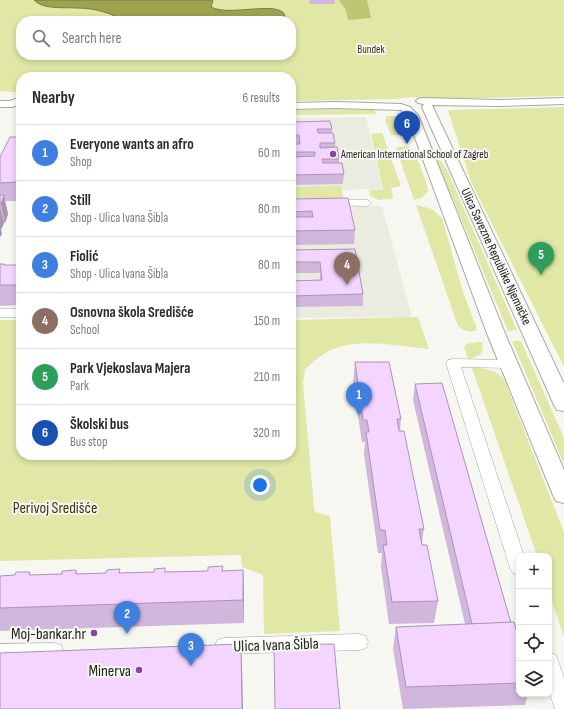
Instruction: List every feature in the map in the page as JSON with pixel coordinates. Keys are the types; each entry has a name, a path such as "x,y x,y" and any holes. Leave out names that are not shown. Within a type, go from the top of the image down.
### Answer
{"street":[{"path":"296,106 336,105 419,110 426,105 564,101"},
{"path":"426,105 499,103"},
{"path":"336,105 406,109"},
{"name":"Ulica Savezne Republike Njemačke","path":"426,105 461,178 564,405"},
{"path":"452,105 441,110 440,114 457,151 461,178"},
{"path":"365,106 397,111 406,109"},
{"name":"Ulica Savezne Republike Njemačke","path":"406,109 508,364 564,495"},
{"path":"321,203 367,202"},
{"path":"0,313 16,312"},
{"path":"508,364 453,363 516,559"},
{"name":"Ulica Ivana Šibla","path":"204,646 359,642"},
{"path":"0,652 71,650"},
{"path":"552,670 564,708"}],"shaded area":[{"path":"34,0 213,0 211,7 219,10 273,9 281,11 285,15 114,16 97,10 48,7"},
{"path":"339,0 367,0 371,18 348,20 346,10"},
{"name":"American International School of Zagreb","path":"366,117 382,189 342,190 344,200 296,201 296,118"},
{"path":"382,206 412,317 296,318 296,207"}],"green space":[{"name":"Bundek","path":"0,0 564,0 564,96 431,99 412,97 396,99 296,101 296,72 16,72 16,93 0,91"},
{"path":"564,107 564,367 471,182 448,110"},
{"path":"374,109 376,113 296,115 296,110"},
{"path":"387,116 401,116 405,126 405,135 391,135 385,120"},
{"path":"418,116 420,116 434,151 447,170 517,330 508,331"},
{"path":"382,133 401,186 391,188 392,199 379,200 370,196 369,190 383,190 371,134"},
{"path":"408,147 418,160 428,191 422,198 414,200 396,148"},
{"path":"341,186 344,200 296,201 296,187"},
{"path":"416,205 432,209 442,218 463,292 477,330 467,331 458,326"},
{"name":"Perivoj Središće","path":"418,317 429,349 377,343 351,344 338,347 327,352 305,369 303,383 314,508 315,512 330,516 340,631 264,634 263,575 242,567 241,555 0,561 0,320 16,320 16,460 296,460 296,320"},
{"path":"512,341 521,341 564,438 564,464"},
{"path":"482,342 482,352 478,356 468,359 464,347 467,344"},
{"path":"472,368 489,370 497,373 504,379 564,532 564,637 552,601 552,553 536,553"}],"building":[{"path":"330,121 332,129 317,129 318,133 333,133 335,143 320,143 320,148 337,147 339,159 322,159 323,163 342,163 344,174 296,175 296,157 315,156 315,152 296,152 296,144 300,144 299,135 296,135 296,122"},
{"path":"10,137 16,137 16,182 0,183 0,157"},
{"path":"0,195 4,195 1,204 0,204"},
{"path":"348,198 355,230 296,231 296,217 313,217 312,211 296,212 296,199"},
{"path":"355,249 363,294 296,296 296,281 322,280 320,262 296,262 296,250"},
{"path":"0,264 16,265 16,285 0,285"},
{"path":"355,362 389,362 401,419 397,419 399,431 404,431 424,529 419,529 422,545 427,545 438,601 392,602 383,545 387,545 385,530 380,530 366,432 369,432 367,420 363,420"},
{"path":"442,383 511,623 472,624 415,384"},
{"path":"223,566 222,571 243,570 243,600 0,608 0,576 15,575 16,572 30,572 29,575 62,574 62,571 76,570 76,574 106,573 107,570 120,569 119,573 154,572 154,569 165,568 165,572 208,571 208,567"},
{"path":"514,622 516,629 516,683 406,687 396,627"},
{"path":"241,644 242,709 0,709 0,653"},
{"path":"334,644 340,709 275,709 274,645"}],"place":[{"name":"Školski bus","path":"407,144"},
{"name":"American International School of Zagreb","path":"333,154"},
{"name":"Park Vjekoslava Majera","path":"541,275"},
{"name":"Osnovna škola Središće","path":"347,285"},
{"name":"Everyone wants an afro","path":"359,415"},
{"name":"Moj-bankar.hr","path":"94,633"},
{"name":"Still","path":"127,634"},
{"name":"Fiolić","path":"191,666"},
{"name":"Minerva","path":"139,670"}]}
